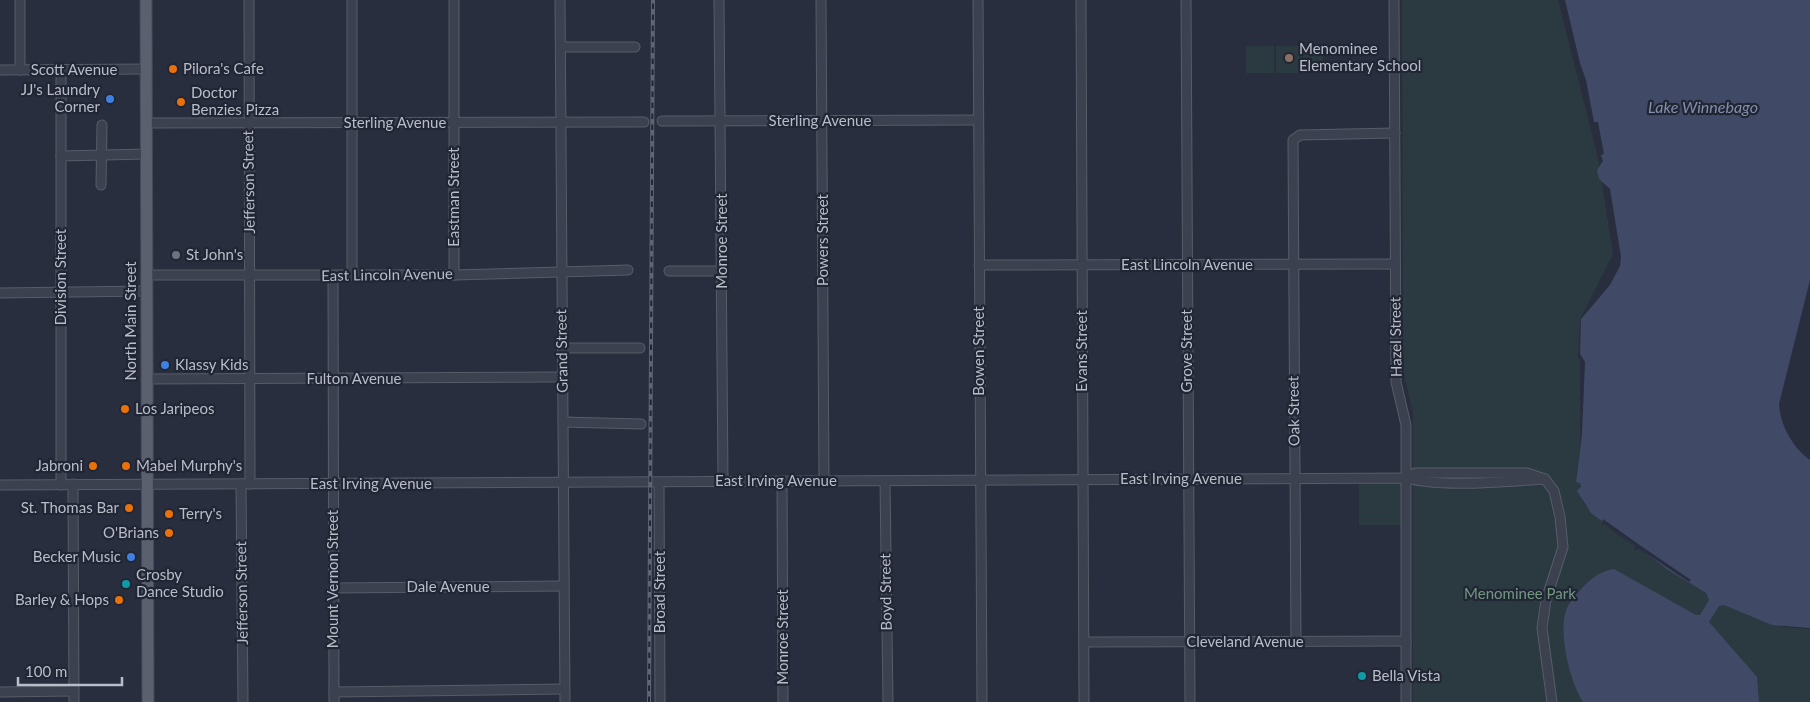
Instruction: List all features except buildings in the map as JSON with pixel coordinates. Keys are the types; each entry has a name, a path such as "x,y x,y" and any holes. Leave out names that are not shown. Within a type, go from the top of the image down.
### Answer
{"main road":[{"name":"North Main Street","path":"146,0 148,702"}],"street":[{"path":"20,0 20,70"},
{"name":"Jefferson Street","path":"243,702 245,484 250,276 249,0"},
{"path":"352,0 352,275"},
{"name":"Eastman Street","path":"454,0 454,275"},
{"name":"Grand Street","path":"560,0 565,702"},
{"name":"Monroe Street","path":"720,0 723,481"},
{"name":"Powers Street","path":"821,0 824,481"},
{"name":"Bowen Street","path":"978,0 979,480 982,702"},
{"name":"Evans Street","path":"1081,0 1084,702"},
{"name":"Grove Street","path":"1186,0 1190,702"},
{"name":"Hazel Street","path":"1394,0 1396,382 1406,416 1406,702"},
{"path":"560,47 635,47"},
{"name":"Scott Avenue","path":"0,70 147,69"},
{"name":"Division Street","path":"61,70 61,485"},
{"name":"Sterling Avenue","path":"662,121 978,120"},
{"name":"Sterling Avenue","path":"147,124 644,122"},
{"path":"101,185 102,125"},
{"name":"Oak Street","path":"1296,641 1292,140 1295,136 1303,134 1395,133"},
{"path":"61,156 147,154"},
{"name":"East Lincoln Avenue","path":"978,265 1395,264"},
{"name":"East Lincoln Avenue","path":"146,275 454,275 628,270"},
{"path":"669,271 722,271"},
{"name":"Mount Vernon Street","path":"333,276 334,697"},
{"path":"0,293 146,291"},
{"path":"562,348 640,348"},
{"name":"Fulton Avenue","path":"146,379 562,377"},
{"path":"563,422 641,424"},
{"name":"East Irving Avenue","path":"0,485 1294,479 1406,478 1415,473 1522,472 1533,474 1546,480 1554,491 1558,505 1563,547 1546,600 1543,618 1543,642 1550,701"},
{"name":"Monroe Street","path":"782,481 783,702"},
{"name":"Boyd Street","path":"885,481 888,702"},
{"name":"Broad Street","path":"659,482 660,702"},
{"path":"73,484 74,702"},
{"name":"Dale Avenue","path":"333,588 564,586"},
{"name":"Cleveland Avenue","path":"1084,642 1406,641"},
{"path":"334,697 564,690"},
{"path":"0,692 74,691"}],"green space":[{"name":"Menominee Park","path":"1402,0 1558,0 1598,158 1613,254 1580,319 1578,356 1580,361 1580,446 1576,477 1580,483 1584,504 1613,531 1668,570 1706,593 1707,597 1782,627 1810,629 1810,702 1413,702 1413,413 1404,375 1403,354"},
{"path":"1246,46 1274,46 1274,73 1246,73"},
{"path":"1276,46 1323,46 1323,73 1276,73"},
{"path":"1359,478 1407,478 1407,525 1359,525"}],"water":[{"name":"Lake Winnebago","path":"1565,0 1810,0 1810,280 1779,404 1782,420 1793,443 1810,460 1810,628 1772,625 1724,605 1719,606 1709,622 1757,677 1759,702 1583,702 1578,693 1566,656 1563,629 1567,608 1584,586 1601,573 1614,569 1696,615 1700,615 1709,600 1706,593 1668,570 1591,513 1577,491 1581,487 1580,483 1576,482 1582,434 1585,362 1580,354 1581,319 1610,285 1620,266 1621,257 1610,189 1599,179 1597,170 1603,161 1601,155 1604,154 1598,122 1594,122 1586,80"}],"pier":[{"path":"1603,519 1691,580 1689,582 1638,548 1636,551 1634,549 1636,546 1605,524 1602,525"}],"railway":[{"path":"649,702 653,0"}],"place":[{"name":"Menominee Elementary School","path":"1289,58"},
{"name":"Pilora's Cafe","path":"173,69"},
{"name":"JJ's Laundry Corner","path":"110,99"},
{"name":"Doctor Benzies Pizza","path":"181,102"},
{"name":"St John's","path":"176,255"},
{"name":"Klassy Kids","path":"165,365"},
{"name":"Los Jaripeos","path":"125,409"},
{"name":"Jabroni","path":"93,466"},
{"name":"Mabel Murphy's","path":"126,466"},
{"name":"St. Thomas Bar","path":"129,508"},
{"name":"Terry's","path":"169,514"},
{"name":"O'Brians","path":"169,533"},
{"name":"Becker Music","path":"131,557"},
{"name":"Crosby Dance Studio","path":"126,584"},
{"name":"Barley & Hops","path":"119,600"},
{"name":"Bella Vista","path":"1362,676"}]}
